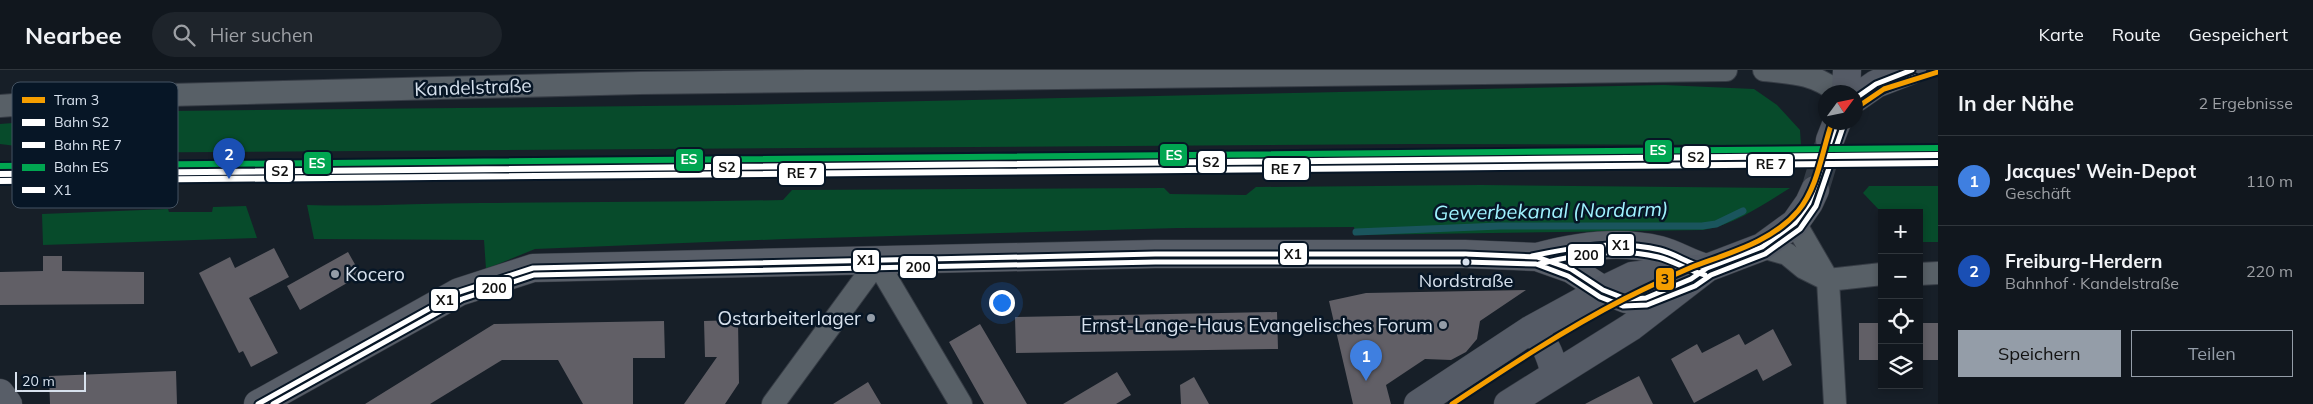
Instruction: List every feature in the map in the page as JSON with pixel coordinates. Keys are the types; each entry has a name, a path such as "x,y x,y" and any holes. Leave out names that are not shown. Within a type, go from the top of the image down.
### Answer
{"main road":[{"path":"1847,85 1848,70"},
{"path":"1863,93 1876,84 1912,70"},
{"path":"1508,404 1631,327 1699,274 1762,247 1796,223 1809,203 1814,190"},
{"path":"258,404 459,292 533,268 877,262 1165,254 1368,253 1537,257 1571,248 1625,246 1661,250 1696,266 1699,274"},
{"path":"1537,257 1571,269 1603,290"},
{"path":"1418,404 1530,330 1632,276 1699,274"},
{"path":"1530,330 1544,343 1549,352 1555,373"},
{"path":"0,393 8,404"}],"street":[{"name":"Kandelstraße","path":"178,94 641,76 1726,70"},
{"path":"1764,70 1799,73 1823,81 1828,85"},
{"path":"1796,223 1828,280 1835,404"},
{"path":"1762,247 1787,254 1804,268 1828,280 1878,274"},
{"path":"773,404 877,262 962,404"},
{"path":"1923,274 1938,273"}],"green space":[{"path":"1664,85 1754,89 1777,105 1800,130 1801,145 1414,144 178,152 178,111 736,105"},
{"path":"12,123 12,146 0,144 0,124"},
{"path":"1481,185 1790,188 1738,219 1703,230 1355,235 1354,227 1178,228 785,239 535,249 486,269 484,240 314,239 307,205 783,200 792,190 1164,188 1170,194 1246,195 1256,187"},
{"path":"1869,186 1938,186 1938,242 1923,242 1923,209 1878,209 1863,193"},
{"path":"246,206 257,238 43,245 42,214 168,209 169,212 212,212 213,207"}],"building":[{"path":"274,248 289,277 249,298 278,353 251,367 243,351 239,353 199,273 230,257 235,268"},
{"name":"Kocero","path":"348,252 361,275 300,310 287,286"},
{"path":"43,256 62,256 62,271 144,272 144,304 0,305 0,272 43,271"},
{"path":"1526,290 1480,321 1477,339 1466,352 1451,360 1425,359 1386,385 1391,404 1353,404 1329,301 1366,293"},
{"path":"1277,312 1278,349 1016,353 1015,317"},
{"path":"738,320 739,383 725,404 684,404 717,357 705,357 704,321"},
{"path":"664,321 665,358 633,358 633,404 583,404 558,360 502,360 430,404 365,404 494,324"},
{"path":"1859,323 1878,323 1878,360 1859,360"},
{"path":"1923,323 1938,323 1938,360 1923,360"},
{"path":"980,324 1027,404 984,404 949,342"},
{"path":"1773,329 1792,365 1763,381 1757,369 1694,403 1671,359 1697,344 1702,353 1739,334 1745,345"},
{"path":"176,371 177,404 50,404 49,376"},
{"path":"1117,372 1131,395 1116,404 1063,404"},
{"path":"1639,376 1653,404 1585,404"},
{"path":"1194,377 1209,404 1181,404 1180,385"},
{"path":"868,382 881,404 833,404"}],"waterway":[{"name":"Gewerbekanal (Nordarm)","path":"1356,232 1500,226 1702,226 1716,224 1743,211"}],"tunnel":[{"path":"1815,190 1830,140"}],"tram line":[{"name":"3","path":"1863,103 1884,89 1938,72"},
{"name":"3","path":"1452,404 1537,349 1624,299 1692,267 1763,239 1776,231 1798,211 1805,201 1815,180 1830,130"}],"rail line":[{"name":"ES","path":"178,164 1938,148"},
{"name":"S2","path":"178,172 1938,155"},
{"name":"ES","path":"0,166 12,166"},
{"name":"S2","path":"0,174 12,174"}],"transit line":[{"name":"X1","path":"1863,93 1876,84 1912,70"},
{"name":"200","path":"1863,102 1880,91 1915,77"},
{"name":"X1","path":"258,404 459,292 533,268 1155,254 1465,254 1537,257 1571,269 1603,290 1626,299 1646,298 1691,279 1707,268 1762,247 1795,223 1809,203 1834,130"},
{"name":"200","path":"273,404 462,299 534,275 1155,262 1465,262 1536,264 1568,276 1600,297 1623,306 1647,305 1695,286 1711,275 1765,254 1800,229 1816,206 1842,130"},
{"path":"178,179 1938,163"},
{"path":"0,181 12,181"},
{"name":"X1","path":"1532,256 1596,246 1628,245 1660,250 1707,268"},
{"name":"200","path":"1539,264 1568,257 1598,253 1628,253 1658,257 1705,275"}],"place":[{"name":"Freiburg-Herdern","path":"229,179"},
{"name":"Nordstraße","path":"1466,262"},
{"name":"Kocero","path":"335,274"},
{"name":"Ostarbeiterlager","path":"871,318"},
{"name":"Ernst-Lange-Haus Evangelisches Forum","path":"1443,325"},
{"name":"Jacques' Wein-Depot","path":"1366,381"}]}
